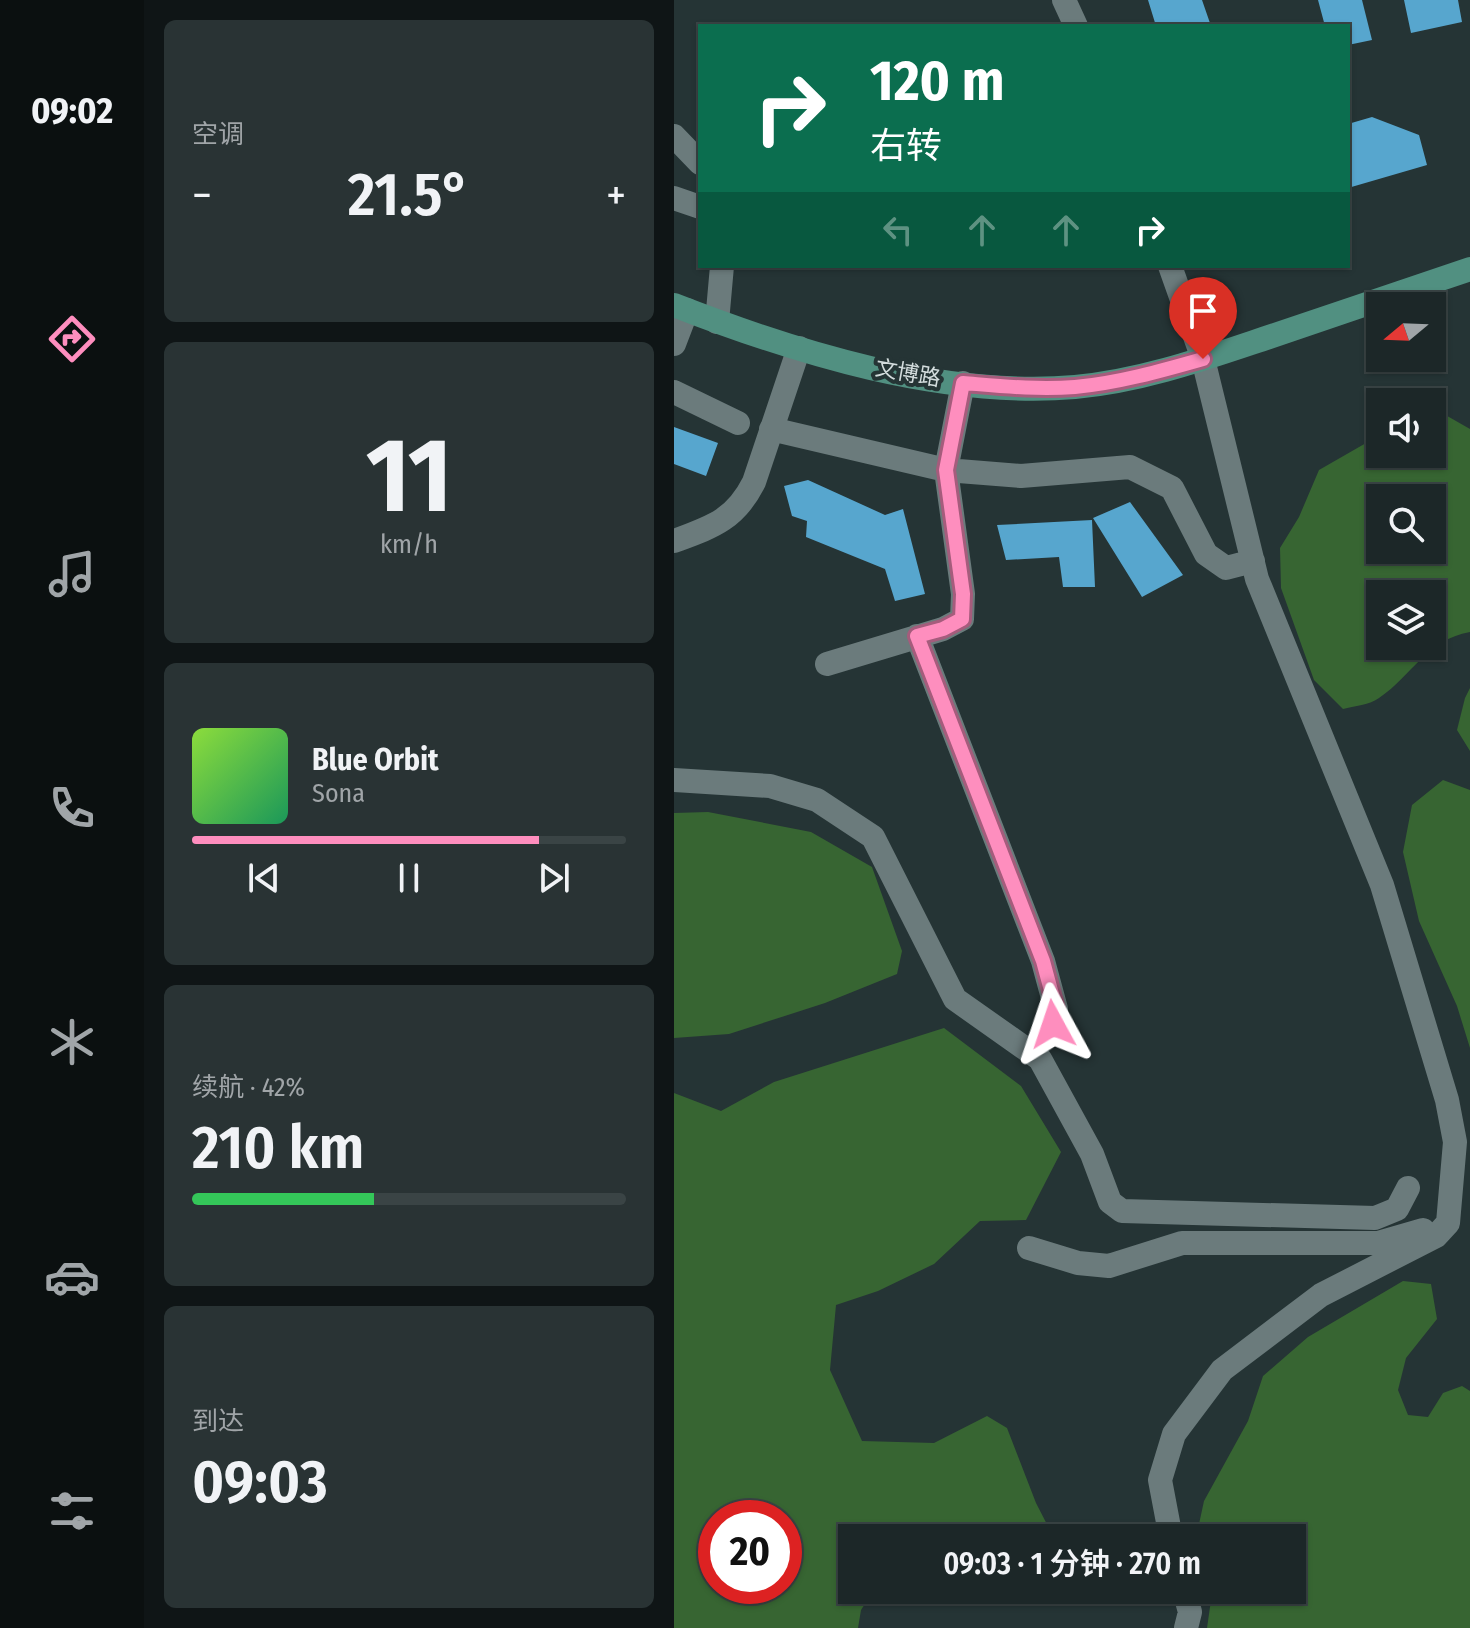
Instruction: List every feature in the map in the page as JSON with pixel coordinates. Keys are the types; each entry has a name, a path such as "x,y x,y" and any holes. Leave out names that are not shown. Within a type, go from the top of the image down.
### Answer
{"main road":[{"name":"文博路","path":"680,307 717,322 859,364 963,383 1020,388 1077,387 1147,375 1203,359 1470,269"}],"street":[{"path":"1064,0 1075,24"},
{"path":"674,137 698,161"},
{"path":"674,198 698,206"},
{"path":"717,322 722,268"},
{"path":"1168,1524 1160,1480 1174,1434 1222,1370 1321,1295 1436,1236 1448,1223 1462,1142 1382,885 1263,593 1203,359 1171,268"},
{"path":"674,344 680,307"},
{"path":"674,541 717,525 743,503 754,482 799,348"},
{"path":"827,664 943,629 962,619 963,594 946,470 963,383"},
{"path":"674,392 738,423"},
{"path":"771,429 946,470 1021,476 1130,467 1172,488 1206,554 1226,568 1253,561"},
{"path":"917,636 1043,961 1056,1009 1053,1024 1030,1052"},
{"path":"674,780 770,786 817,800 873,837 955,999 1040,1059 1092,1154 1110,1202 1122,1211 1375,1218 1397,1209 1408,1188"},
{"path":"1029,1248 1078,1263 1109,1266 1182,1243 1378,1243 1448,1223"},
{"path":"1186,1628 1190,1612 1188,1604"}],"green space":[{"path":"1446,415 1470,429 1470,632 1446,640 1446,580 1366,580 1366,660 1421,660 1375,700 1343,709 1314,680 1281,588 1280,548 1299,517 1319,470 1366,443 1366,468 1446,468"},
{"path":"1470,688 1470,751 1457,730"},
{"path":"1443,780 1470,790 1470,1048 1457,1006 1419,921 1403,852 1412,805"},
{"path":"708,812 811,832 872,867 902,951 897,974 825,1003 729,1034 674,1038 674,813"},
{"path":"944,1028 1021,1086 1061,1152 1026,1220 980,1221 934,1264 878,1291 836,1305 830,1370 862,1441 934,1443 987,1416 1007,1428 1047,1524 838,1524 838,1604 865,1604 858,1628 674,1628 674,1093 721,1111 774,1082"},
{"path":"1403,1281 1431,1284 1437,1319 1406,1358 1398,1390 1408,1415 1428,1417 1443,1393 1462,1386 1470,1391 1470,1628 1207,1628 1210,1604 1306,1604 1306,1524 1199,1524 1204,1501 1248,1421 1263,1376 1308,1337"}],"building":[{"path":"1148,0 1202,0 1210,24 1155,24"},
{"path":"1318,0 1362,0 1372,40 1350,45 1350,24 1324,24"},
{"path":"1404,0 1458,0 1462,22 1411,33"},
{"path":"1372,117 1419,135 1427,165 1350,187 1350,123"},
{"path":"674,427 718,443 706,476 674,464"},
{"path":"808,480 885,515 903,509 925,594 895,601 885,569 806,537 807,521 792,516 784,486"},
{"path":"1130,502 1183,575 1142,597 1093,518"},
{"path":"1092,520 1095,587 1063,587 1059,557 1006,560 997,525"}],"route":[{"path":"1053,1024 1056,1009 1043,961 917,636 943,629 962,619 963,594 946,470 963,383 1020,388 1077,387 1147,375 1203,359"}]}
